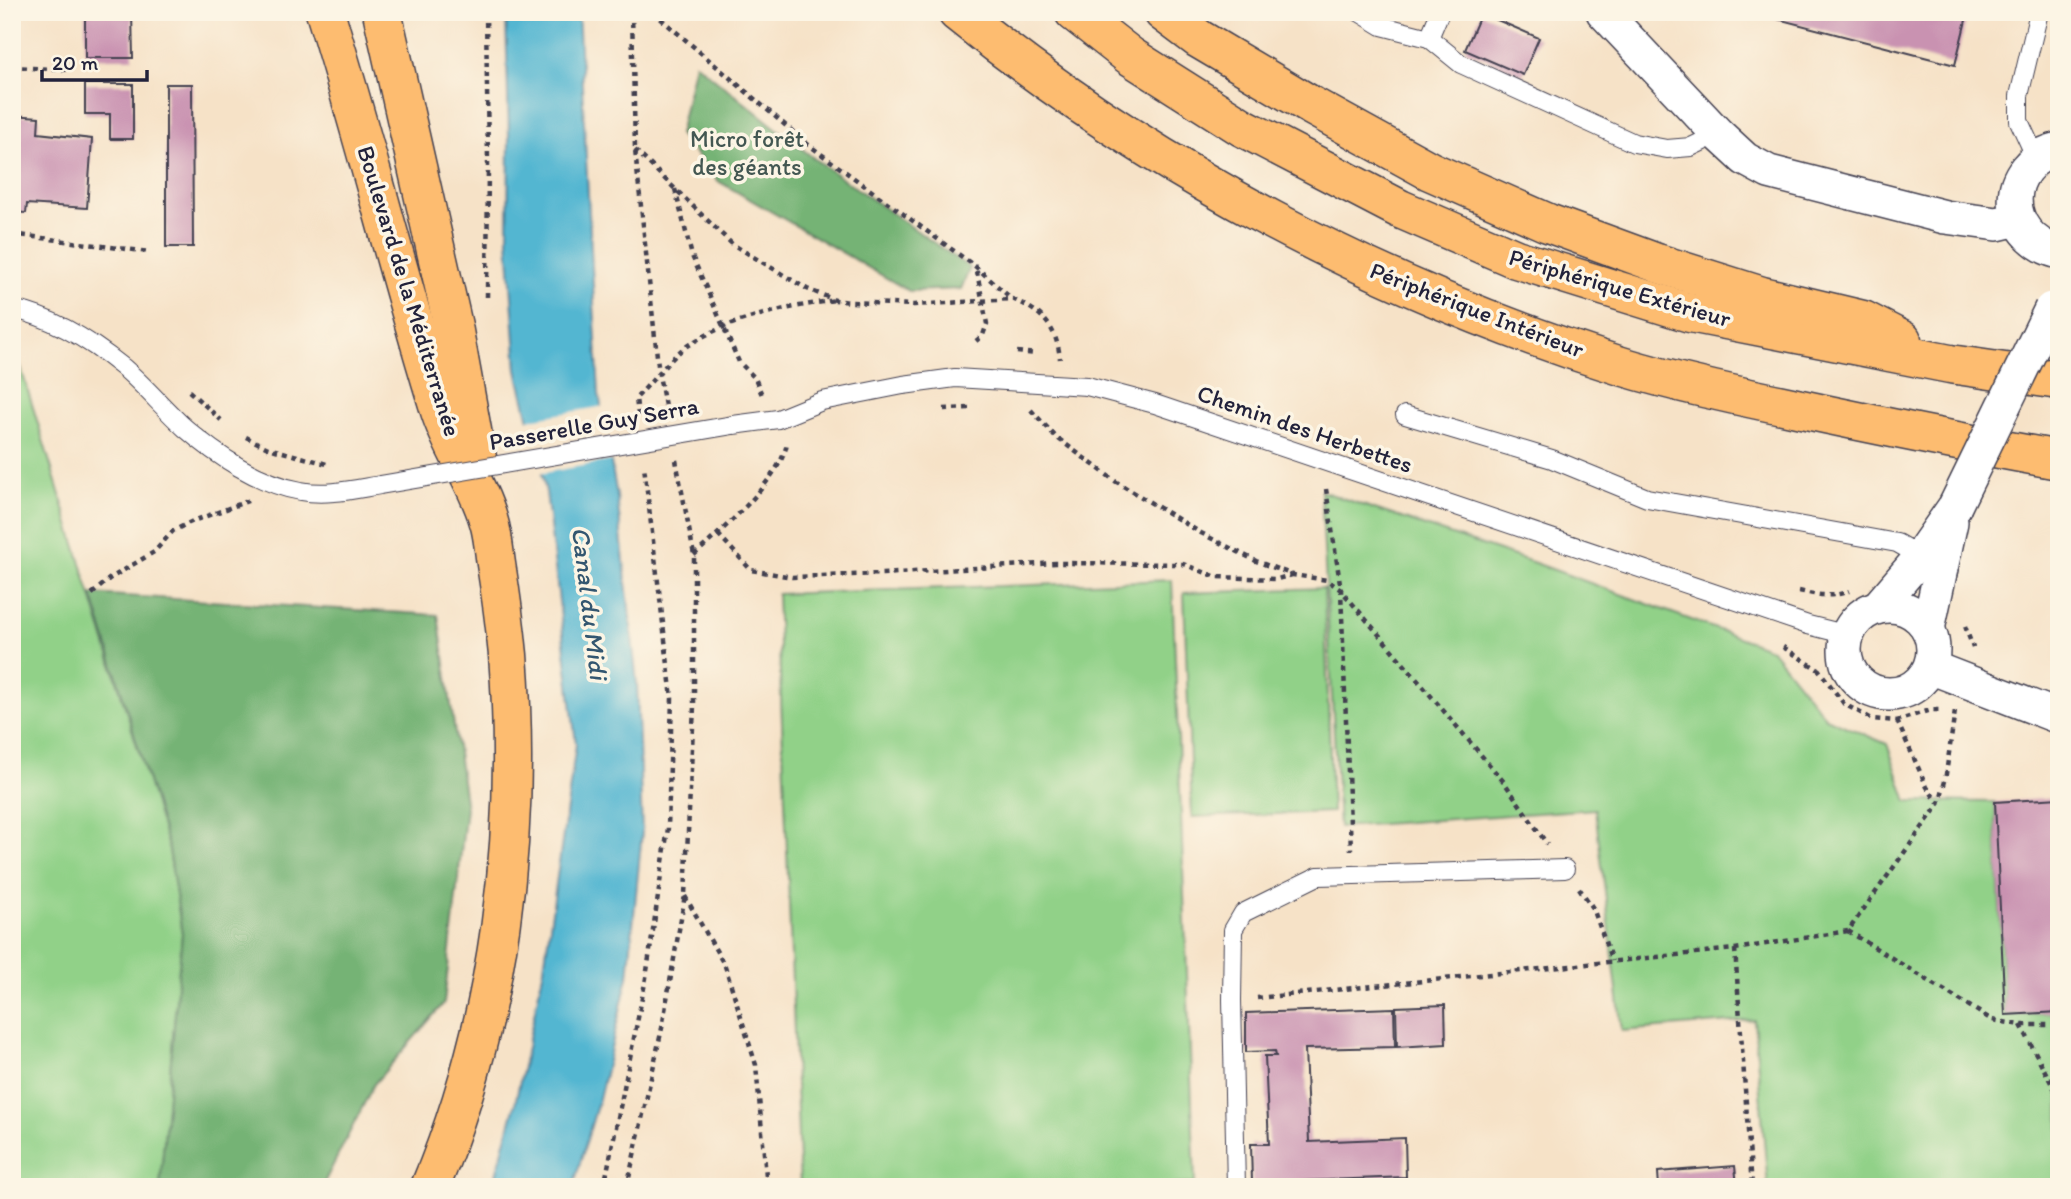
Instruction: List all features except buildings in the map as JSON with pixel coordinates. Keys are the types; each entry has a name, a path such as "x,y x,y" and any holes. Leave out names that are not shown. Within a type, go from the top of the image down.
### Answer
{"main road":[{"name":"Boulevard de la Méditerranée","path":"326,12 441,414 489,522 505,620 513,717 511,819 500,937 485,1013 461,1100 430,1187"},
{"path":"382,12 453,326 489,522"},
{"name":"Périphérique Intérieur","path":"957,12 1064,92 1214,187 1376,273 1449,303 1621,366 1708,390 1921,435 2059,460"},
{"name":"Périphérique Extérieur","path":"1074,12 1130,56 1242,127 1400,209 1516,260 1690,313 1950,364 2059,380"},
{"path":"1163,12 1199,38 1312,106 1442,176 1548,223 1657,263 1762,296 1863,320 1950,364"}],"street":[{"path":"1603,12 1718,134 1745,159 1769,172 1945,217 1997,224 2018,219"},
{"path":"2047,153 2028,165 2014,197 2018,219 2024,231 2045,248 2059,252"},
{"path":"1928,629 1930,562 2055,302"},
{"path":"1878,607 1893,606 1919,617 1933,641 1934,654 1930,667 1919,683 1903,693 1883,694 1865,687 1851,672 1845,654 1848,635 1855,622 1865,613 1878,607 1930,562"},
{"path":"1930,667 2059,717"}],"lane":[{"path":"1359,12 1382,26 1429,38 1461,64 1634,143 1667,149 1691,146 1718,134"},
{"path":"1429,38 1440,12"},
{"path":"2039,12 2019,96 2019,121 2047,153"},
{"path":"12,309 36,314 82,338 123,367 184,427 212,449 242,468 288,488"},
{"name":"Chemin des Herbettes","path":"733,425 779,419 822,401 955,378 1087,386 1155,404 1808,625 1848,635"},
{"path":"1405,415 1552,459 1647,498 1897,543 1930,562"},
{"name":"Passerelle Guy Serra","path":"288,488 302,492 335,492 733,425"},
{"path":"1236,1187 1233,930 1243,912 1318,876 1565,869"}],"path":[{"path":"632,12 635,150 659,375 667,414"},
{"path":"653,12 806,143 976,267 1012,299 1026,304 1043,318 1057,337 1060,359"},
{"path":"12,68 70,71"},
{"path":"635,150 732,244 807,289 835,300"},
{"path":"675,188 692,257 739,362 755,377 758,389"},
{"path":"12,234 149,252"},
{"path":"976,267 987,324 983,335 976,341"},
{"path":"639,425 636,398 688,345 723,328 774,310 835,300 914,305 1012,299"},
{"path":"182,384 223,421"},
{"path":"1041,407 1028,407 1056,438 1115,481 1201,533 1256,561 1293,575 1327,580 1341,590 1504,782 1593,908 1612,961"},
{"path":"934,409 974,408"},
{"path":"245,436 268,448 325,464 338,463"},
{"path":"694,555 718,534 771,476 785,456 788,443 784,437"},
{"path":"604,1187 646,978 668,828 672,698 642,452"},
{"path":"627,1187 662,1028 685,895 694,706 694,555 674,452"},
{"path":"1325,481 1341,590 1352,875"},
{"path":"92,594 108,579 154,552 173,531 193,521 288,488"},
{"path":"718,534 751,570 792,577 1056,563 1183,564 1217,577 1277,579 1293,575"},
{"path":"1781,646 1819,670 1844,704 1872,719 1897,721 1930,710 1956,709 1968,713"},
{"path":"1848,931 1939,804 1956,709"},
{"path":"1897,721 1927,787 1939,804"},
{"path":"685,895 725,966 756,1065 767,1187"},
{"path":"1232,1000 1735,949 1848,931 1992,1020 2021,1025 2059,1025"},
{"path":"1735,949 1752,1187"},
{"path":"2021,1025 2059,1098"}],"green space":[{"name":"Micro forêt des géants","path":"695,63 816,160 970,268 961,289 909,291 718,181 679,134"},
{"path":"12,339 169,850 182,933 160,1187 12,1187"},
{"path":"1321,491 1538,564 1771,649 1826,718 1887,744 1907,801 1995,802 2005,1015 2059,1012 2059,1187 1768,1187 1754,1020 1622,1031 1595,809 1339,827"},
{"path":"1172,580 1195,1184 1123,1187 800,1187 777,594"},
{"path":"1324,588 1332,812 1192,817 1184,593"},
{"path":"92,594 438,615 466,808 444,1003 374,1084 322,1187 160,1187 182,933 169,850"}],"water":[{"name":"Canal du Midi","path":"506,12 578,12 599,394 617,496 637,684 642,832 628,977 600,1095 573,1187 493,1187 515,1104 544,968 576,744 546,492 517,370 508,239"}],"pier":[{"path":"605,406 614,460 538,474 525,420"}]}
